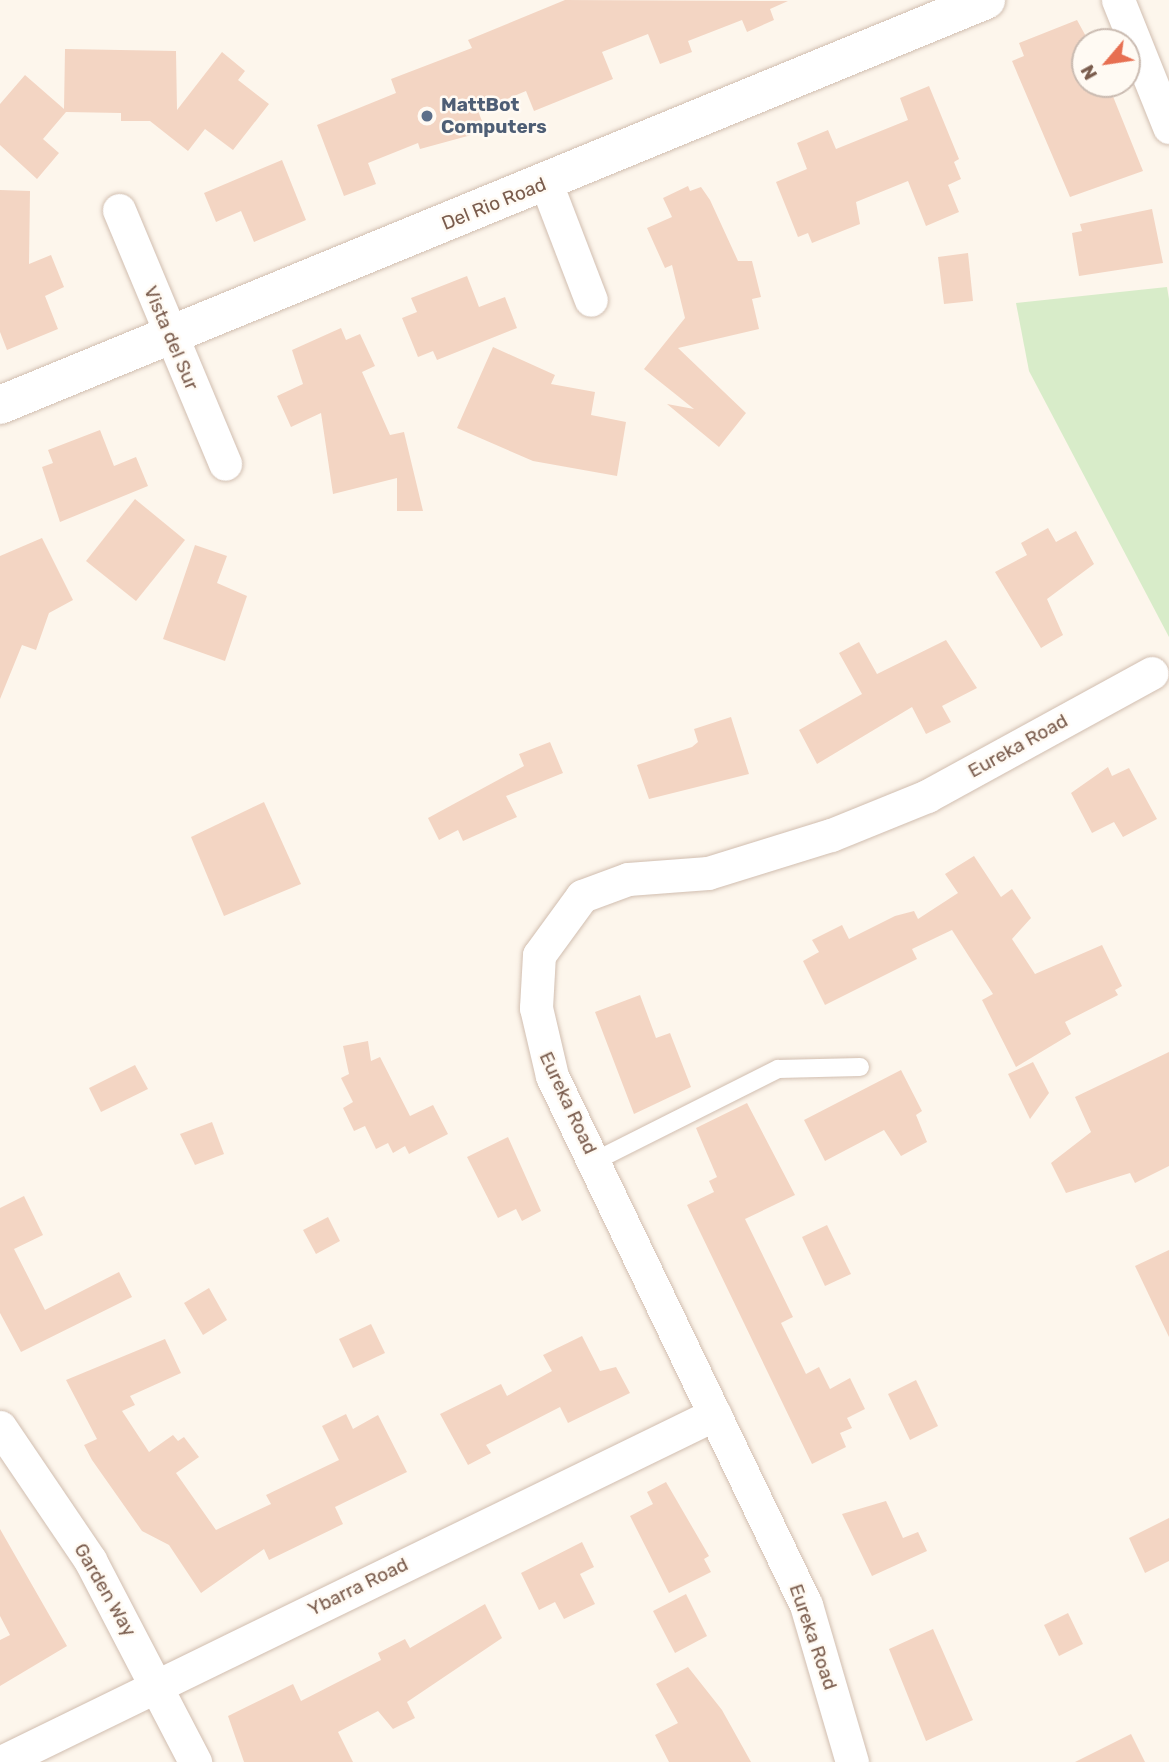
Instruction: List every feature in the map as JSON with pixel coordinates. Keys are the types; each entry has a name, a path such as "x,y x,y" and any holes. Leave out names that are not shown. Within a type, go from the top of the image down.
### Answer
{"main road":[{"name":"Del Rio Road","path":"0,405 986,0"}],"street":[{"path":"1118,0 1169,127"},
{"path":"546,183 591,300"},
{"name":"Vista del Sur","path":"119,210 225,464"},
{"name":"Eureka Road","path":"852,1762 806,1605 552,1076 536,1008 539,955 582,896 628,879 708,873 831,835 927,796 1152,673"},
{"name":"Ybarra Road","path":"1,1762 158,1683 715,1414"},
{"name":"Garden Way","path":"0,1427 90,1560 158,1683 195,1762"}],"lane":[{"path":"595,1161 778,1069 860,1067"}],"green space":[{"path":"1167,287 1169,637 1029,371 1016,303"}],"building":[{"path":"565,0 788,1 770,9 774,20 747,32 742,20 688,41 692,52 660,64 648,34 602,52 613,79 534,111 526,91 478,111 486,131 420,149 418,143 368,163 376,184 344,196 317,125 396,93 391,79 472,48 468,40"},
{"path":"1077,20 1081,28 1071,28 1071,98 1114,98 1143,171 1070,197 1012,61 1024,56 1019,43"},
{"path":"65,49 176,51 177,110 222,52 245,71 238,80 269,104 233,150 205,129 188,151 150,121 121,121 121,113 66,112 43,139 59,153 37,179 0,145 0,104 25,75 64,109"},
{"path":"929,86 959,159 954,162 961,179 948,185 959,212 926,226 908,181 856,202 860,224 812,243 808,233 798,237 776,182 807,169 797,143 828,130 836,149 908,120 900,98"},
{"path":"282,160 306,220 254,242 241,211 216,222 204,193"},
{"path":"688,186 690,191 701,187 710,200 738,261 752,261 761,297 752,299 759,329 678,348 746,413 719,447 667,404 694,409 644,369 685,318 672,265 665,268 647,228 672,217 663,198"},
{"path":"0,190 30,191 29,264 51,255 64,287 45,296 58,329 7,350 0,332"},
{"path":"1152,209 1163,263 1079,276 1072,233 1082,231 1080,224"},
{"path":"968,253 973,301 944,304 938,257"},
{"path":"467,276 479,307 505,297 517,328 437,360 433,351 418,357 402,318 417,312 411,298"},
{"path":"341,328 346,340 360,334 375,366 362,372 390,435 404,432 423,511 397,511 397,478 333,494 321,413 291,427 277,396 303,384 292,350"},
{"path":"493,347 555,375 551,384 595,392 591,415 626,422 617,476 533,461 457,428"},
{"path":"100,430 114,466 136,457 148,486 60,522 42,467 53,463 48,450"},
{"path":"135,499 185,540 136,601 86,561"},
{"path":"1048,528 1056,542 1076,531 1094,564 1047,599 1063,635 1041,648 995,572 1027,555 1021,543"},
{"path":"42,538 73,600 49,613 36,650 22,645 0,699 0,556"},
{"path":"195,545 227,556 217,583 247,596 225,661 163,639"},
{"path":"946,640 977,688 942,706 951,722 926,734 912,707 817,764 799,730 862,694 839,653 859,642 877,674"},
{"path":"731,717 749,774 649,799 637,765 692,747 698,742 694,729"},
{"path":"550,742 563,773 506,796 517,817 463,841 458,830 439,840 428,818 524,766 519,754"},
{"path":"1108,767 1112,776 1129,768 1157,819 1123,837 1114,822 1092,833 1071,793"},
{"path":"264,802 301,884 224,916 191,837"},
{"path":"974,856 1001,897 1012,889 1031,918 1012,939 1035,974 1102,945 1122,986 1115,990 1118,995 1065,1022 1071,1034 1016,1067 982,1000 993,994 952,930 912,949 917,959 825,1005 803,961 819,952 812,940 842,925 849,939 895,916 914,911 918,919 958,893 945,874"},
{"path":"640,995 656,1038 670,1033 691,1087 634,1114 595,1012"},
{"path":"368,1041 371,1061 380,1057 410,1116 433,1105 448,1134 409,1154 405,1146 393,1153 388,1143 376,1149 365,1126 354,1131 343,1108 353,1102 341,1078 349,1074 343,1046"},
{"path":"1169,1052 1169,1166 1135,1183 1130,1173 1066,1193 1051,1163 1091,1132 1075,1097"},
{"path":"1033,1062 1049,1093 1030,1119 1008,1074"},
{"path":"135,1065 148,1089 101,1112 89,1088"},
{"path":"901,1070 922,1111 916,1115 927,1142 901,1156 884,1130 825,1161 804,1120"},
{"path":"747,1103 795,1195 745,1219 793,1317 781,1323 806,1374 819,1367 830,1389 850,1378 865,1409 847,1418 852,1428 840,1433 846,1447 812,1464 687,1205 714,1192 709,1181 717,1177 696,1128"},
{"path":"212,1122 224,1154 195,1165 180,1134"},
{"path":"508,1137 541,1211 522,1221 516,1209 498,1218 467,1157"},
{"path":"24,1196 43,1235 14,1249 45,1310 119,1272 132,1297 21,1352 0,1313 0,1208"},
{"path":"328,1217 340,1241 316,1254 303,1230"},
{"path":"827,1225 851,1274 825,1286 802,1237"},
{"path":"1169,1250 1169,1337 1135,1266"},
{"path":"209,1288 227,1320 203,1335 184,1303"},
{"path":"371,1324 385,1353 353,1368 339,1339"},
{"path":"582,1336 600,1371 616,1367 630,1393 568,1423 560,1407 486,1445 491,1453 468,1465 440,1414 501,1384 507,1396 552,1371 543,1355"},
{"path":"165,1339 181,1373 130,1396 135,1405 122,1411 149,1452 173,1435 178,1441 184,1437 199,1457 176,1473 216,1530 271,1504 266,1495 339,1460 322,1426 346,1414 353,1429 378,1415 407,1472 335,1507 343,1524 269,1560 264,1549 201,1593 169,1545 142,1531 92,1460 84,1445 97,1439 66,1380"},
{"path":"916,1380 938,1426 910,1440 888,1394"},
{"path":"666,1482 709,1556 704,1559 711,1572 669,1593 630,1516 653,1504 647,1492"},
{"path":"886,1501 903,1538 918,1532 927,1551 872,1576 842,1514"},
{"path":"1169,1518 1169,1561 1145,1573 1129,1538"},
{"path":"0,1529 67,1646 0,1686 0,1640 10,1635 0,1616"},
{"path":"582,1542 594,1567 580,1574 595,1604 564,1619 555,1602 539,1610 521,1573"},
{"path":"686,1594 707,1636 675,1653 653,1611"},
{"path":"485,1604 502,1638 407,1702 415,1718 393,1729 378,1711 338,1732 353,1762 244,1762 228,1716 293,1684 301,1701 381,1660 378,1653 405,1639 410,1648"},
{"path":"1068,1613 1083,1644 1059,1656 1044,1625"},
{"path":"933,1629 973,1720 926,1741 889,1649"},
{"path":"688,1667 722,1710 751,1762 669,1762 655,1735 678,1723 656,1684"},
{"path":"1131,1734 1145,1762 1075,1762"}],"place":[{"name":"MattBot Computers","path":"427,116"}]}
